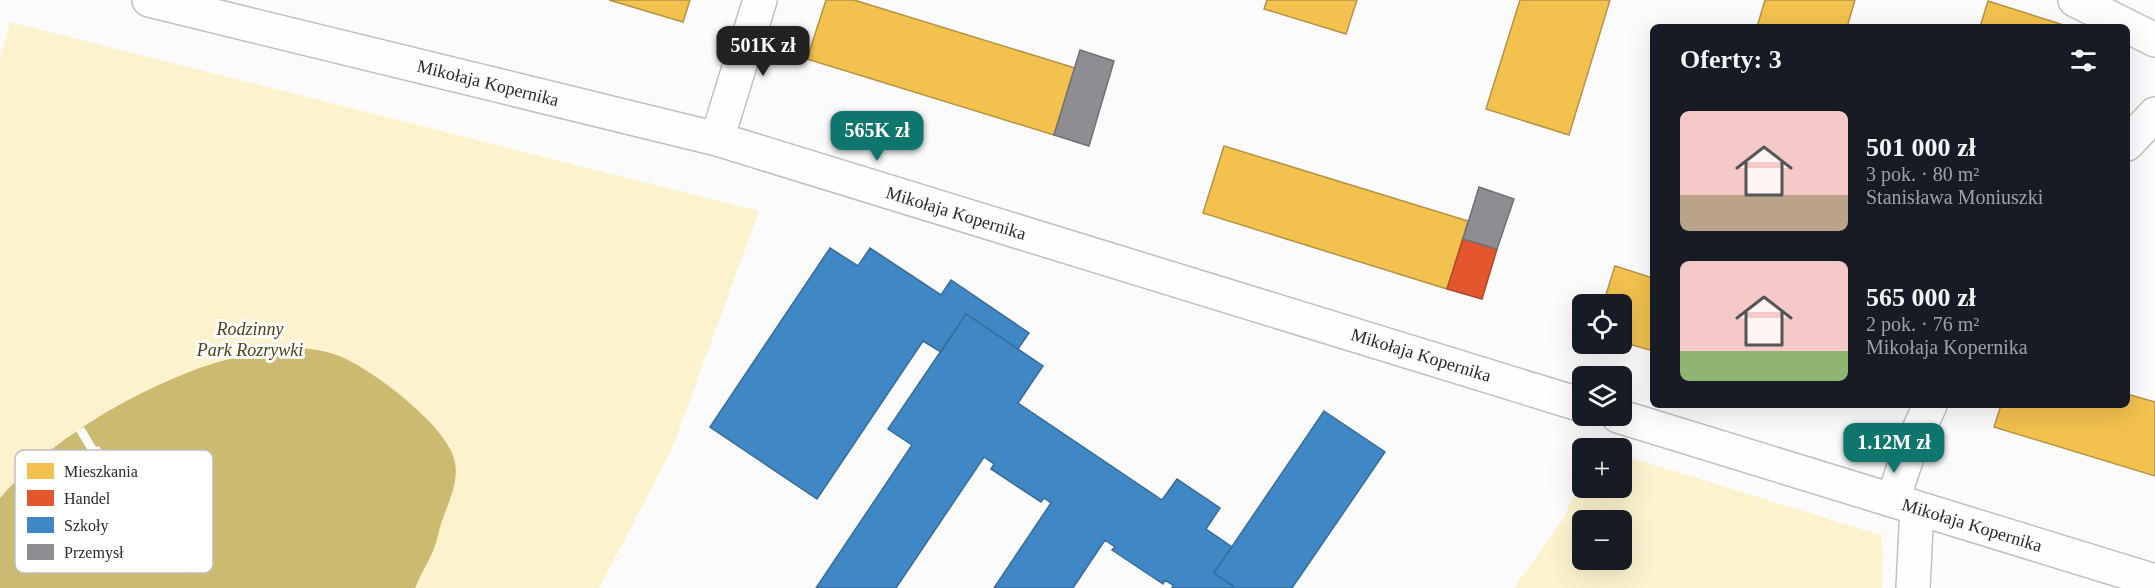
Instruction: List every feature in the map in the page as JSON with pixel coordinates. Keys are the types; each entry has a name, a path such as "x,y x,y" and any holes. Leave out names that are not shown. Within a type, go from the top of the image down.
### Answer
{"street":[{"name":"Mikołaja Kopernika","path":"149,0 717,139 1572,402"},
{"path":"717,139 759,0"},
{"path":"2075,0 2123,24"},
{"path":"2130,28 2155,40"},
{"path":"2130,141 2155,114"},
{"path":"1913,588 1905,504 1908,454 1929,408"},
{"name":"Mikołaja Kopernika","path":"1632,420 2155,580"}],"green space":[{"name":"Rodzinny Park Rozrywki","path":"10,22 759,211 672,449 599,588 0,588 0,60"},
{"path":"1632,458 1881,535 1882,588 1514,588 1565,516 1572,498 1632,498"}],"shaded area":[{"path":"281,348 303,348 339,356 370,373 407,400 439,432 450,448 455,462 454,486 434,548 415,588 0,588 0,498 15,482 15,573 213,573 213,450 51,450 116,406 143,392 197,369"}],"pier":[{"path":"84,427 96,447 99,446 101,450 87,450 76,431"}],"building: Mieszkania":[{"path":"609,0 690,0 683,22"},
{"path":"826,0 854,0 1075,68 1054,135 807,59"},
{"path":"1267,0 1357,0 1346,34 1264,9"},
{"path":"1520,0 1610,0 1569,135 1486,109"},
{"path":"1765,0 1855,0 1848,24 1758,24"},
{"path":"1988,1 2061,24 1981,24"},
{"path":"1224,146 1468,221 1447,289 1203,213"},
{"path":"1615,266 1650,277 1650,350 1632,345 1632,294 1606,294"},
{"path":"2130,395 2155,402 2155,476 1994,427 2000,408 2130,408"}],"building: Handel":[{"path":"1463,239 1497,249 1482,299 1447,289"}],"building: Szkoły":[{"path":"830,248 858,266 870,248 941,295 951,280 1029,333 1018,349 966,314 941,352 923,341 817,499 710,427"},
{"path":"966,314 1043,366 1018,403 1162,500 1177,479 1220,508 1206,529 1232,547 1214,573 1236,588 1172,588 1173,585 1165,580 1163,584 1112,550 1115,547 1105,540 1073,588 994,588 1051,503 1044,498 1041,502 991,469 994,464 984,457 896,588 816,588 912,445 888,429"},
{"path":"1324,411 1385,452 1292,588 1236,588 1214,573"}],"building: Przemysł":[{"path":"1080,50 1114,61 1089,146 1054,135"},
{"path":"1479,187 1514,199 1497,249 1463,239"}]}
